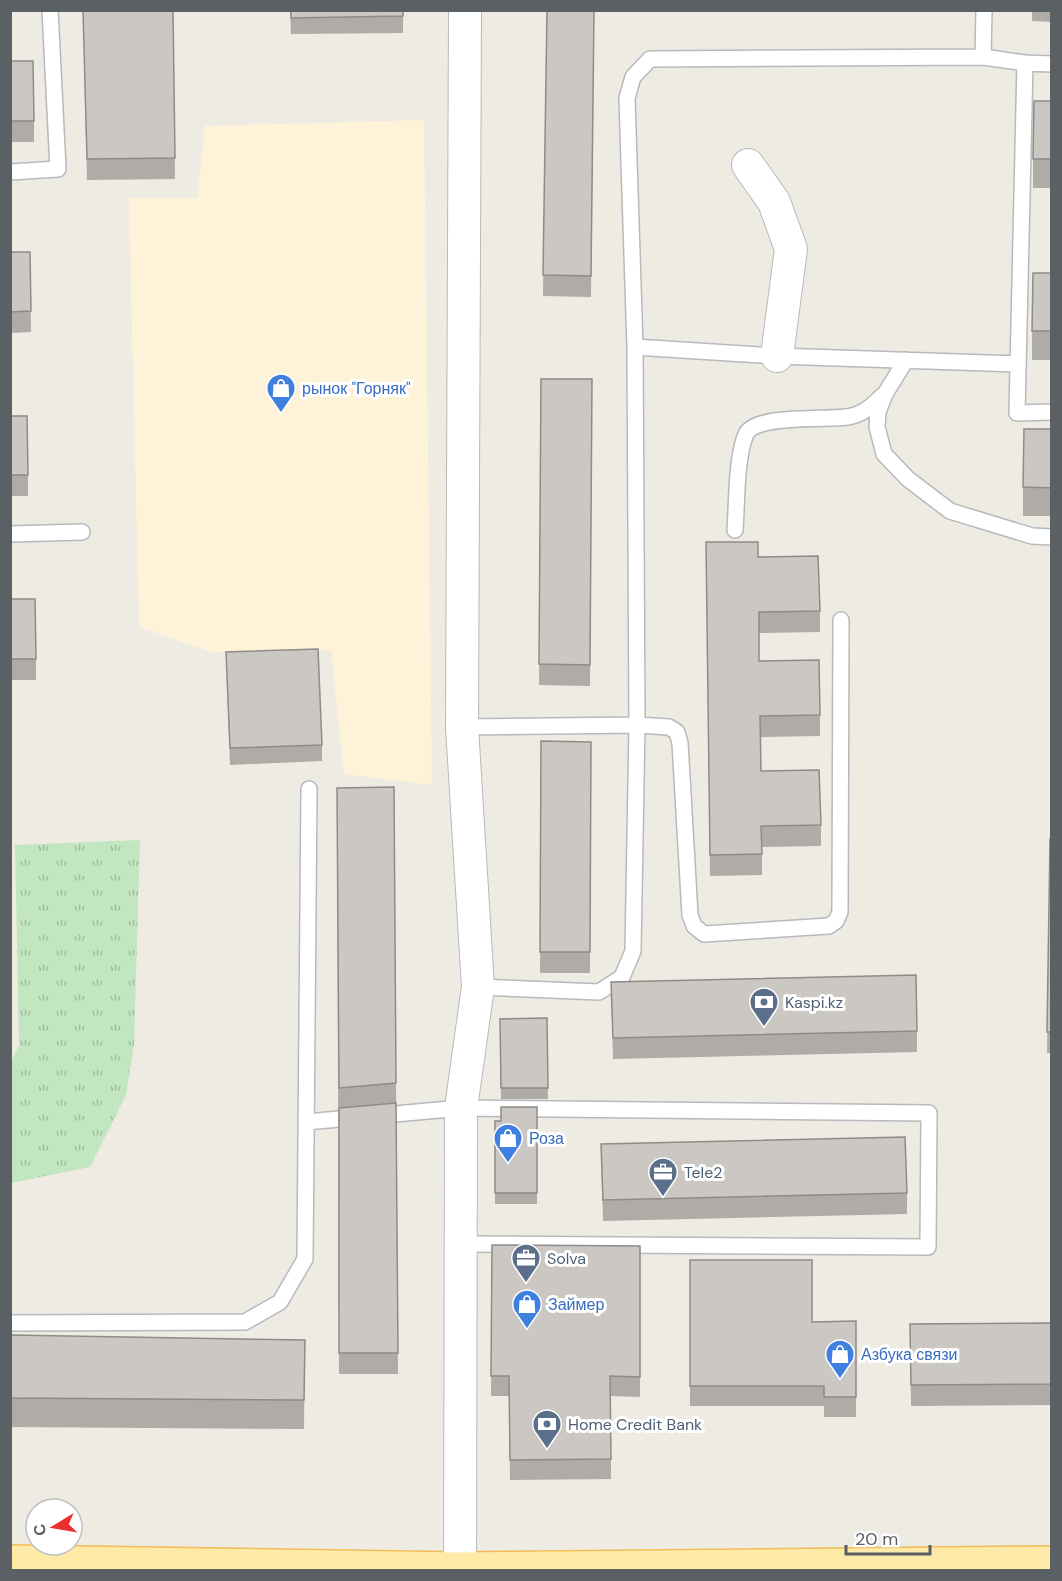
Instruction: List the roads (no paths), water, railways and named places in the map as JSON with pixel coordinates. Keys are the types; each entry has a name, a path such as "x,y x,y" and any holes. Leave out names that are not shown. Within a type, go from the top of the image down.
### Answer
{"main road":[{"path":"10,1562 460,1569 1052,1563"}],"street":[{"path":"460,1569 462,1108 478,987 462,727 465,10"},
{"path":"748,165 774,202 791,249 777,356"}],"lane":[{"path":"10,172 58,169 50,10"},
{"path":"983,57 984,10"},
{"path":"478,987 599,992 622,977 633,951 637,725 635,347 627,98 633,76 650,59 983,57 1052,64"},
{"path":"1025,63 1017,413 1052,412"},
{"path":"635,347 777,356 1018,364"},
{"path":"906,360 885,394 878,412 877,427 884,454 908,479 950,511 1032,536 1052,537"},
{"path":"735,530 741,448 747,431 763,422 849,417 866,411 885,394"},
{"path":"10,534 82,532"},
{"path":"462,727 637,725 669,727 677,732 680,743 690,915 694,926 704,934 829,926 836,921 840,912 841,620"},
{"path":"10,1323 245,1322 280,1302 305,1259 309,789"},
{"path":"306,1122 462,1108 929,1113 928,1247 461,1244"}],"place":[{"name":"рынок \"Горняк\"","path":"281,414"},
{"name":"Kaspi.kz","path":"764,1028"},
{"name":"Роза","path":"508,1164"},
{"name":"Tele2","path":"663,1198"},
{"name":"Solva","path":"526,1284"},
{"name":"Займер","path":"527,1330"},
{"name":"Азбука связи","path":"840,1380"},
{"name":"Home Credit Bank","path":"547,1450"}]}
